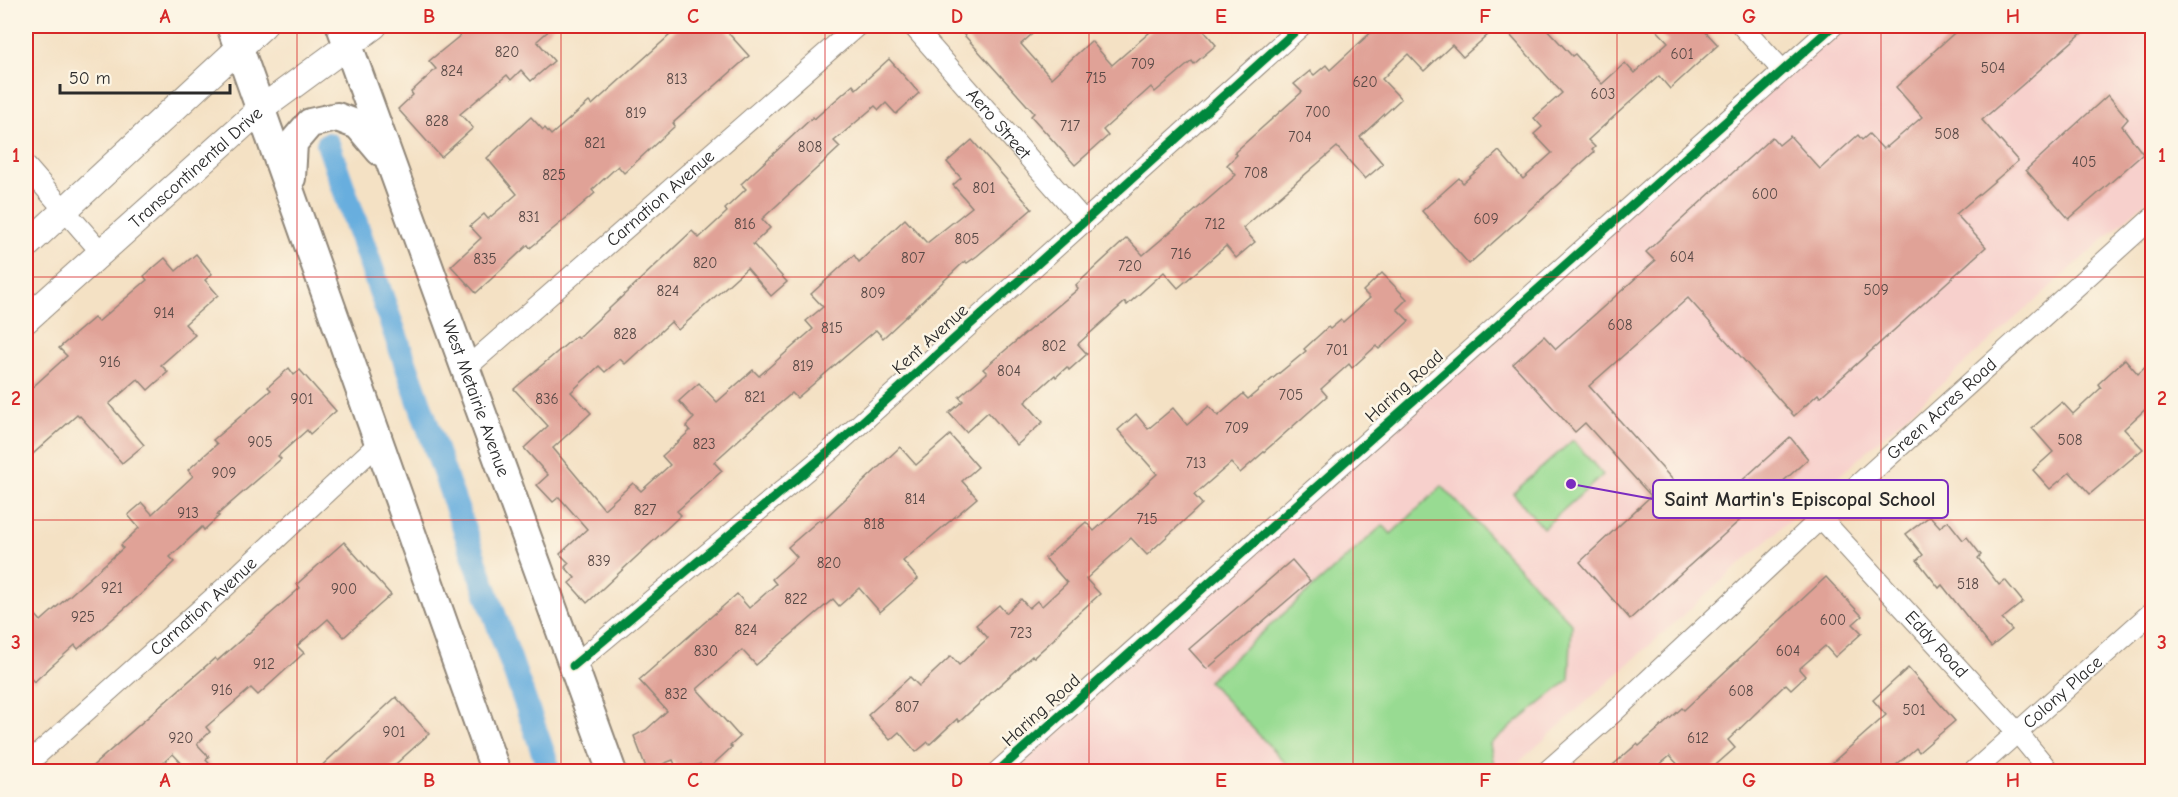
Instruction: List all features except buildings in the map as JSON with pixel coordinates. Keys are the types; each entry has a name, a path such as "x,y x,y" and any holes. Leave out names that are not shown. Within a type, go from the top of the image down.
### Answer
{"main road":[{"name":"West Metairie Avenue","path":"344,35 464,370 612,771"},
{"path":"235,37 379,443 490,769"},
{"path":"292,198 290,168 293,142 310,123 337,117 358,125 390,162"}],"street":[{"path":"26,246 65,210 235,37 263,26"},
{"name":"Transcontinental Drive","path":"26,320 344,35 374,26"},
{"name":"Carnation Avenue","path":"464,370 857,26"},
{"name":"Aero Street","path":"914,26 1085,222"},
{"name":"Kent Avenue","path":"573,666 831,450 1301,26"},
{"path":"1742,26 1782,70"},
{"name":"Haring Road","path":"997,771 1833,26"},
{"path":"26,166 101,252"},
{"name":"Green Acres Road","path":"1546,771 1614,712 1821,518 2152,218"},
{"name":"Carnation Avenue","path":"26,765 222,590 379,443"},
{"name":"Eddy Road","path":"1821,518 2050,771"},
{"name":"Colony Place","path":"1973,771 2152,612"}],"shaded area":[{"path":"1836,26 2152,26 2152,196 1509,771 981,772"}],"green space":[{"path":"1573,440 1603,475 1543,528 1513,493"},
{"path":"1442,486 1572,624 1569,680 1490,744 1495,771 1293,771 1208,681 1383,525 1391,534"}],"waterway":[{"path":"328,144 550,772"}],"cycle path":[{"path":"573,666 831,450 1301,26"},
{"path":"997,772 1833,26"}],"place":[{"name":"Saint Martin's Episcopal School","path":"1571,484"}]}
